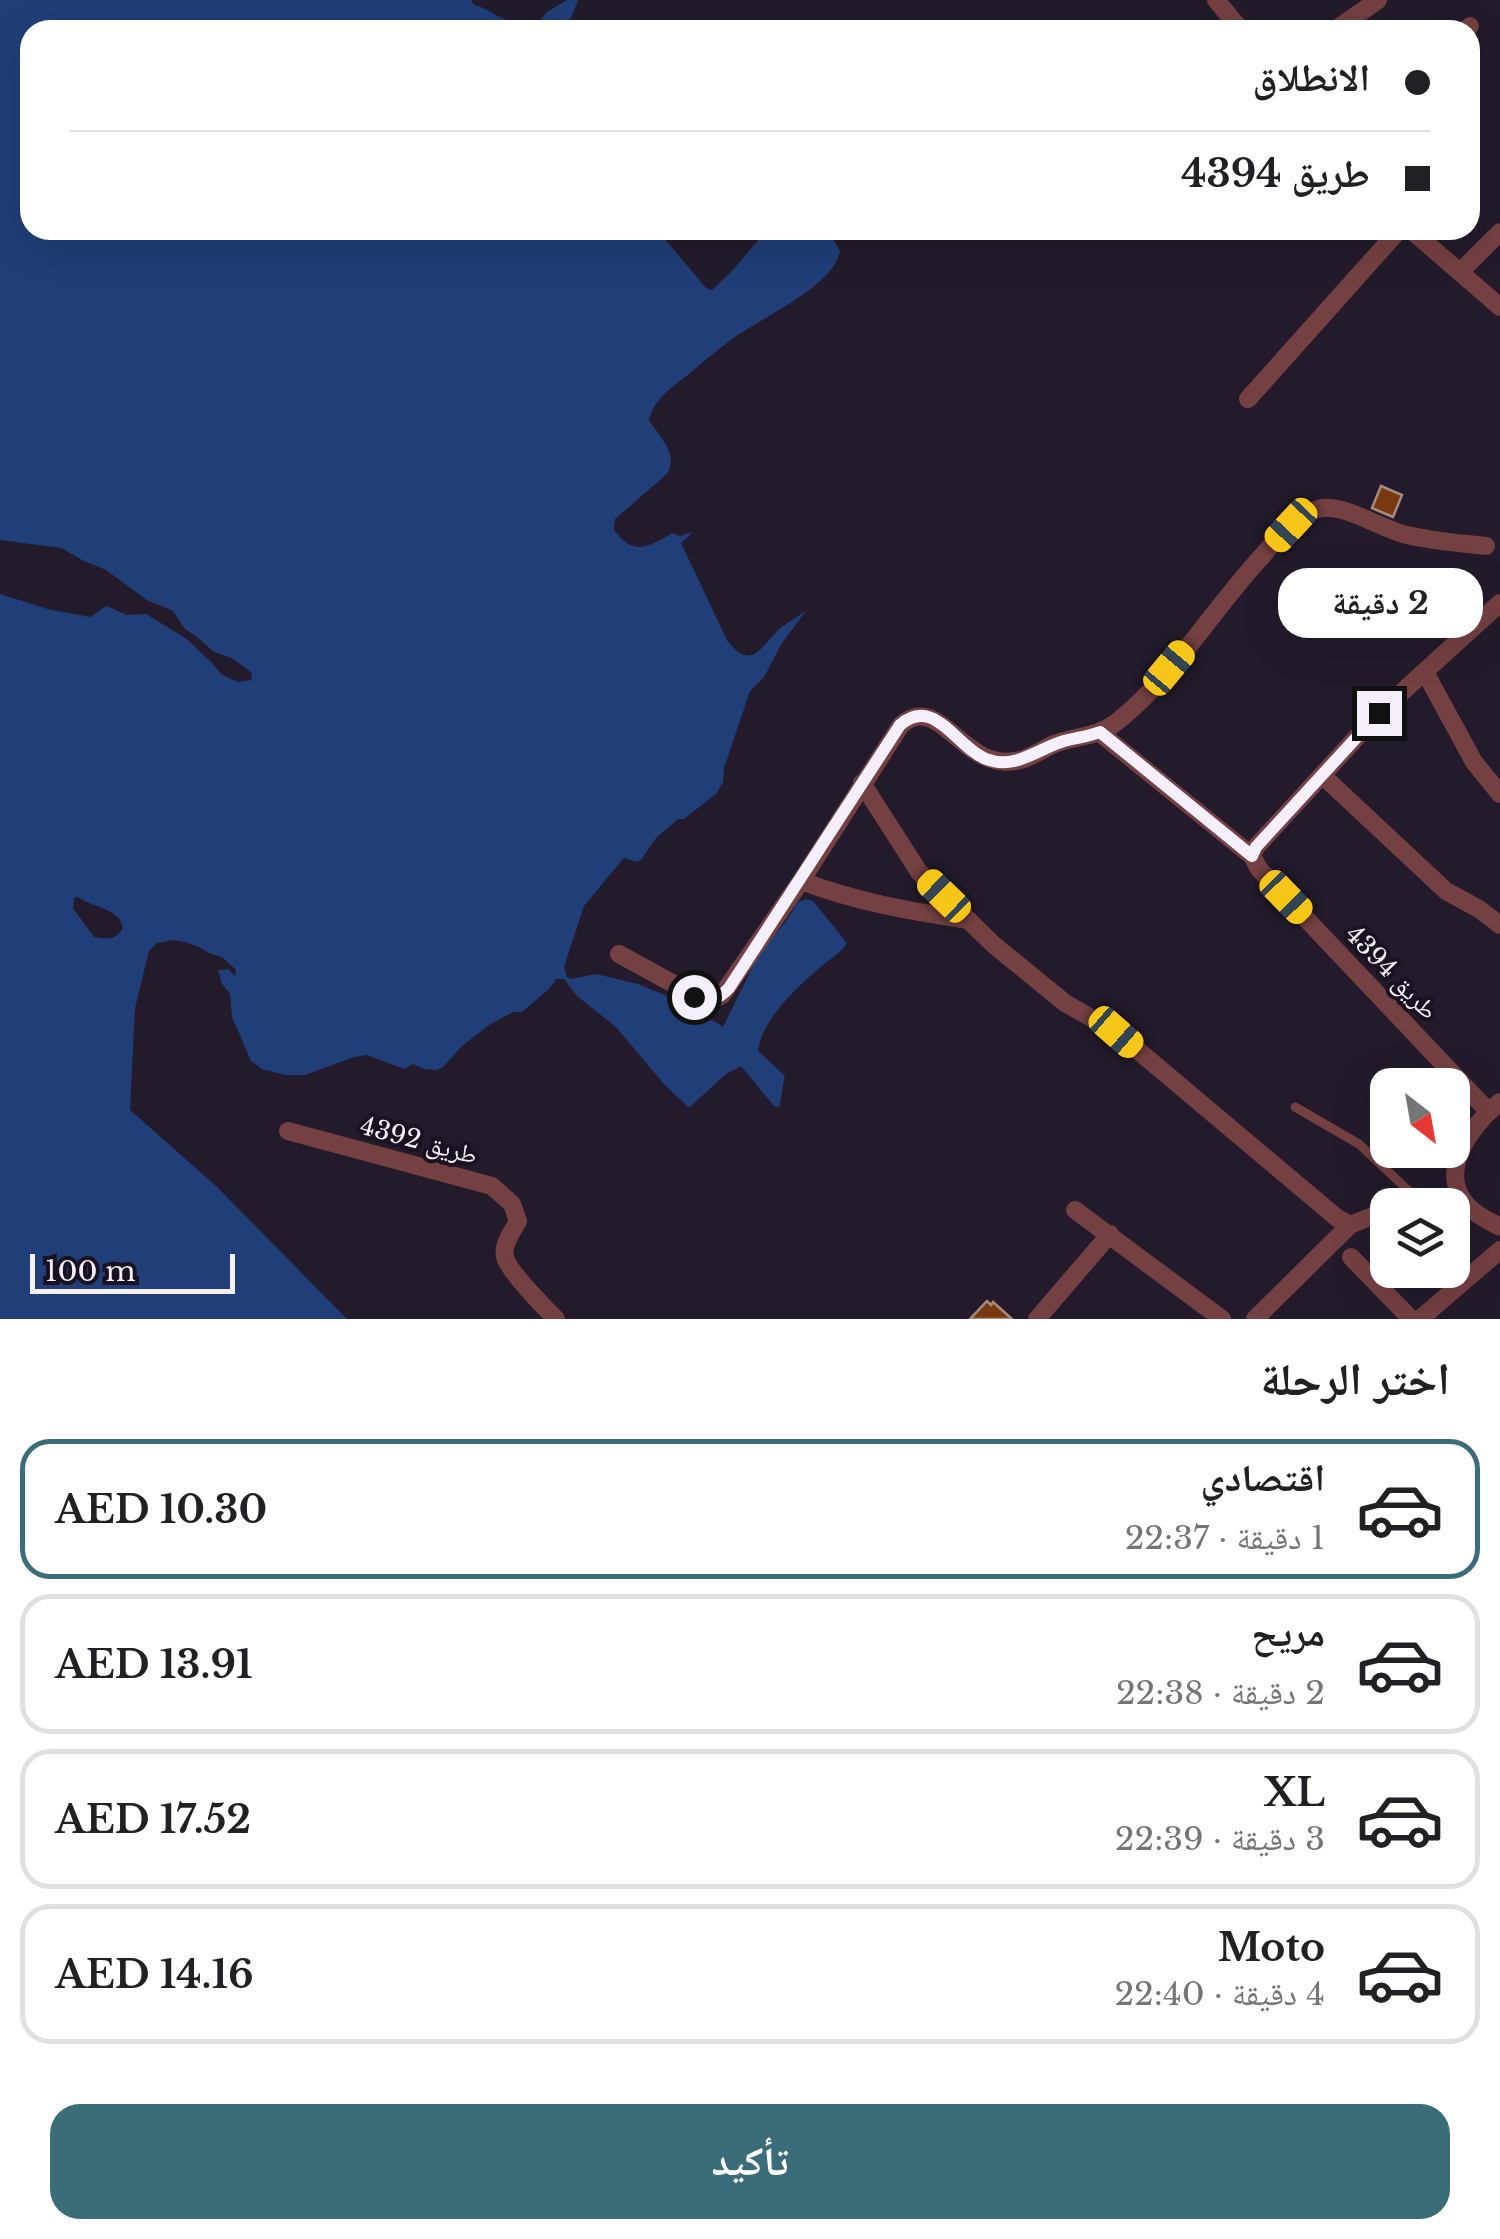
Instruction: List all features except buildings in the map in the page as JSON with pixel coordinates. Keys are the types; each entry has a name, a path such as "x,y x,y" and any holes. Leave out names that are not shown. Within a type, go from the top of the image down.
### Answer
{"street":[{"path":"1216,0 1233,20"},
{"path":"1349,20 1378,0"},
{"path":"1460,272 1500,232"},
{"path":"1248,399 1389,240"},
{"path":"1423,240 1500,307"},
{"path":"619,954 694,997 713,1000 722,996 900,725 922,714 934,718 971,750 986,759 1003,762 1021,760 1060,742 1100,732 1118,721 1154,686 1248,570 1305,514 1332,508 1402,533 1486,546"},
{"path":"1252,856 1379,713 1500,603"},
{"path":"1425,672 1474,762 1500,794"},
{"name":"طريق 4394","path":"1100,732 1252,856 1259,868 1494,1107 1456,1158 1454,1178 1458,1188"},
{"path":"1323,776 1446,891 1500,925"},
{"path":"862,783 920,872 994,945 1066,1004 1116,1032 1350,1225"},
{"path":"800,881 847,898 969,920"},
{"name":"طريق 4392","path":"288,1130 492,1186 512,1204 518,1220 506,1242 504,1256 556,1319"},
{"path":"1076,1210 1222,1319"},
{"path":"1470,1214 1500,1227"},
{"path":"1255,1319 1350,1225 1370,1217"},
{"path":"1036,1319 1110,1234"},
{"path":"1420,1319 1500,1250"},
{"path":"1350,1257 1410,1319"}],"lane":[{"path":"1295,1106 1359,1144 1406,1188"}],"water":[{"path":"0,0 471,0 474,5 510,20 20,20 20,240 665,240 706,288 712,290 758,240 833,240 840,251 824,277 726,343 659,400 649,420 667,446 670,467 667,474 615,519 614,530 635,547 673,533 680,536 693,532 681,543 727,640 742,654 760,650 778,630 806,611 782,643 764,677 750,691 717,793 656,838 641,860 622,860 584,906 564,967 571,979 596,974 638,984 686,1004 723,1027 759,954 798,902 813,901 847,943 790,996 761,1039 758,1051 785,1076 779,1107 741,1066 687,1106 616,1027 577,996 564,979 556,979 522,1012 513,1012 489,1025 436,1070 413,1064 404,1069 367,1055 305,1075 262,1069 251,1061 232,1017 230,994 218,970 228,969 235,976 236,970 222,957 185,942 157,943 149,951 135,1008 130,1110 216,1186 347,1319 0,1319 0,594 51,610 91,617 106,606 127,615 146,614 187,639 222,675 238,682 251,680 252,673 232,658 214,652 185,629 173,611 147,600 106,570 61,548 0,540","holes":["74,898 105,909 123,927 115,937 94,937 73,908"]},
{"path":"567,0 578,0 569,20 540,20"}],"route":[{"path":"694,997 713,1000 729,988 900,725 910,717 922,714 934,718 971,750 986,759 1003,762 1021,760 1060,742 1100,732 1252,856 1379,713"}]}
